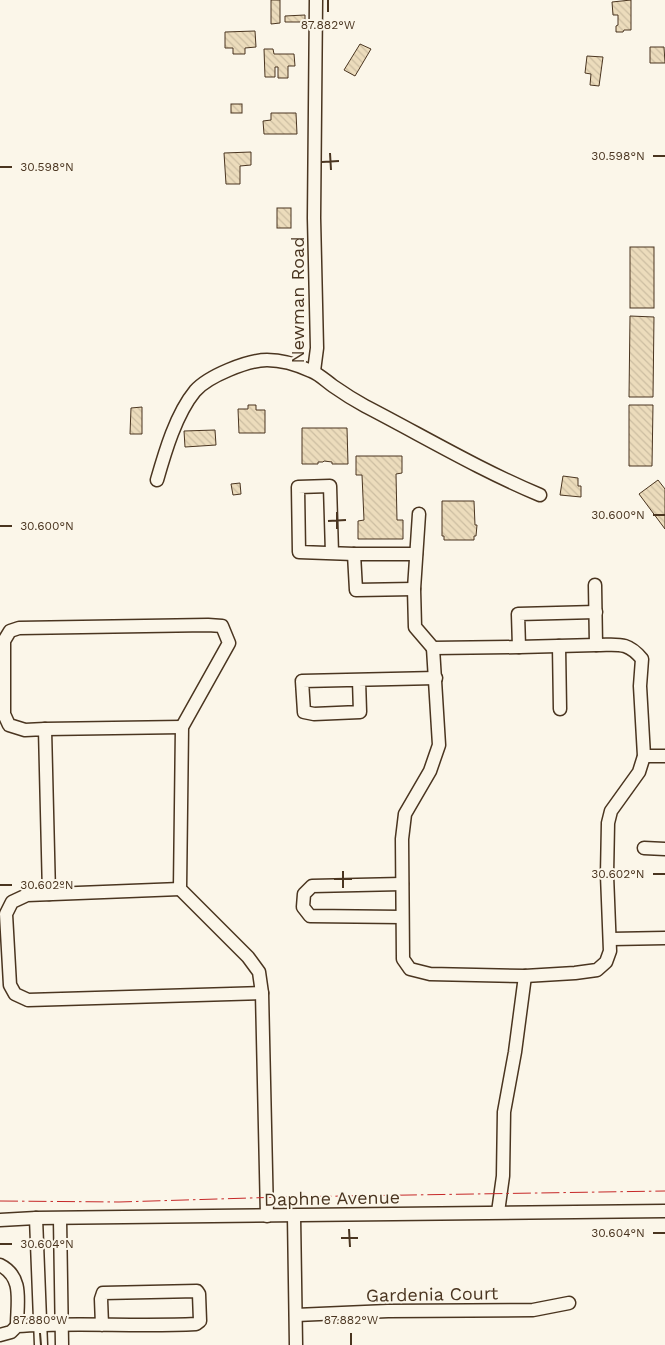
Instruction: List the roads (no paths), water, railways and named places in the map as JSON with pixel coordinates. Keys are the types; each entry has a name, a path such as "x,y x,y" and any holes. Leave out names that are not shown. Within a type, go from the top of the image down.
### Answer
{"street":[{"name":"Newman Road","path":"316,0 314,218 317,348 314,371 352,399 508,482 540,495"},
{"path":"157,480 182,410 196,389 216,376 258,361 280,362 314,371"},
{"path":"332,553 330,486 298,488 300,552 354,554 416,554"},
{"path":"419,514 419,537 414,589 415,627 433,648 439,745 430,771 406,814 402,839 403,959 410,969 430,974 525,976 597,970 606,962 610,951 611,939 608,823 611,811 639,772 644,756 640,686 642,659 634,650 624,645 433,648"},
{"path":"354,554 356,590 414,589"},
{"path":"595,585 596,645"},
{"path":"518,647 518,614 596,612"},
{"path":"182,727 25,730 9,725 4,714 4,641 10,630 19,628 222,626 229,643 182,727 180,889 248,957 259,972 262,993 267,1216"},
{"path":"559,646 560,709"},
{"path":"359,680 360,712 314,714 304,712 302,681 436,678"},
{"path":"45,729 49,894"},
{"path":"644,756 665,756"},
{"path":"644,848 665,849"},
{"path":"402,884 312,886 304,894 303,907 310,916 402,917"},
{"path":"180,889 27,895 12,902 6,914 10,985 15,994 28,1000 262,993"},
{"path":"611,939 665,938"},
{"path":"498,1212 503,1176 504,1112 515,1052 525,976"},
{"name":"Daphne Avenue","path":"0,1220 36,1218 665,1211"},
{"path":"294,1216 296,1345"},
{"path":"36,1218 40,1345"},
{"path":"60,1219 62,1345"},
{"path":"0,1265 9,1270 16,1280 18,1326"},
{"path":"0,1335 11,1332 18,1326 40,1324 102,1325 196,1324 200,1321 199,1294 196,1291 103,1294 101,1299 102,1325"},
{"name":"Gardenia Court","path":"296,1315 533,1310 569,1303"}]}
